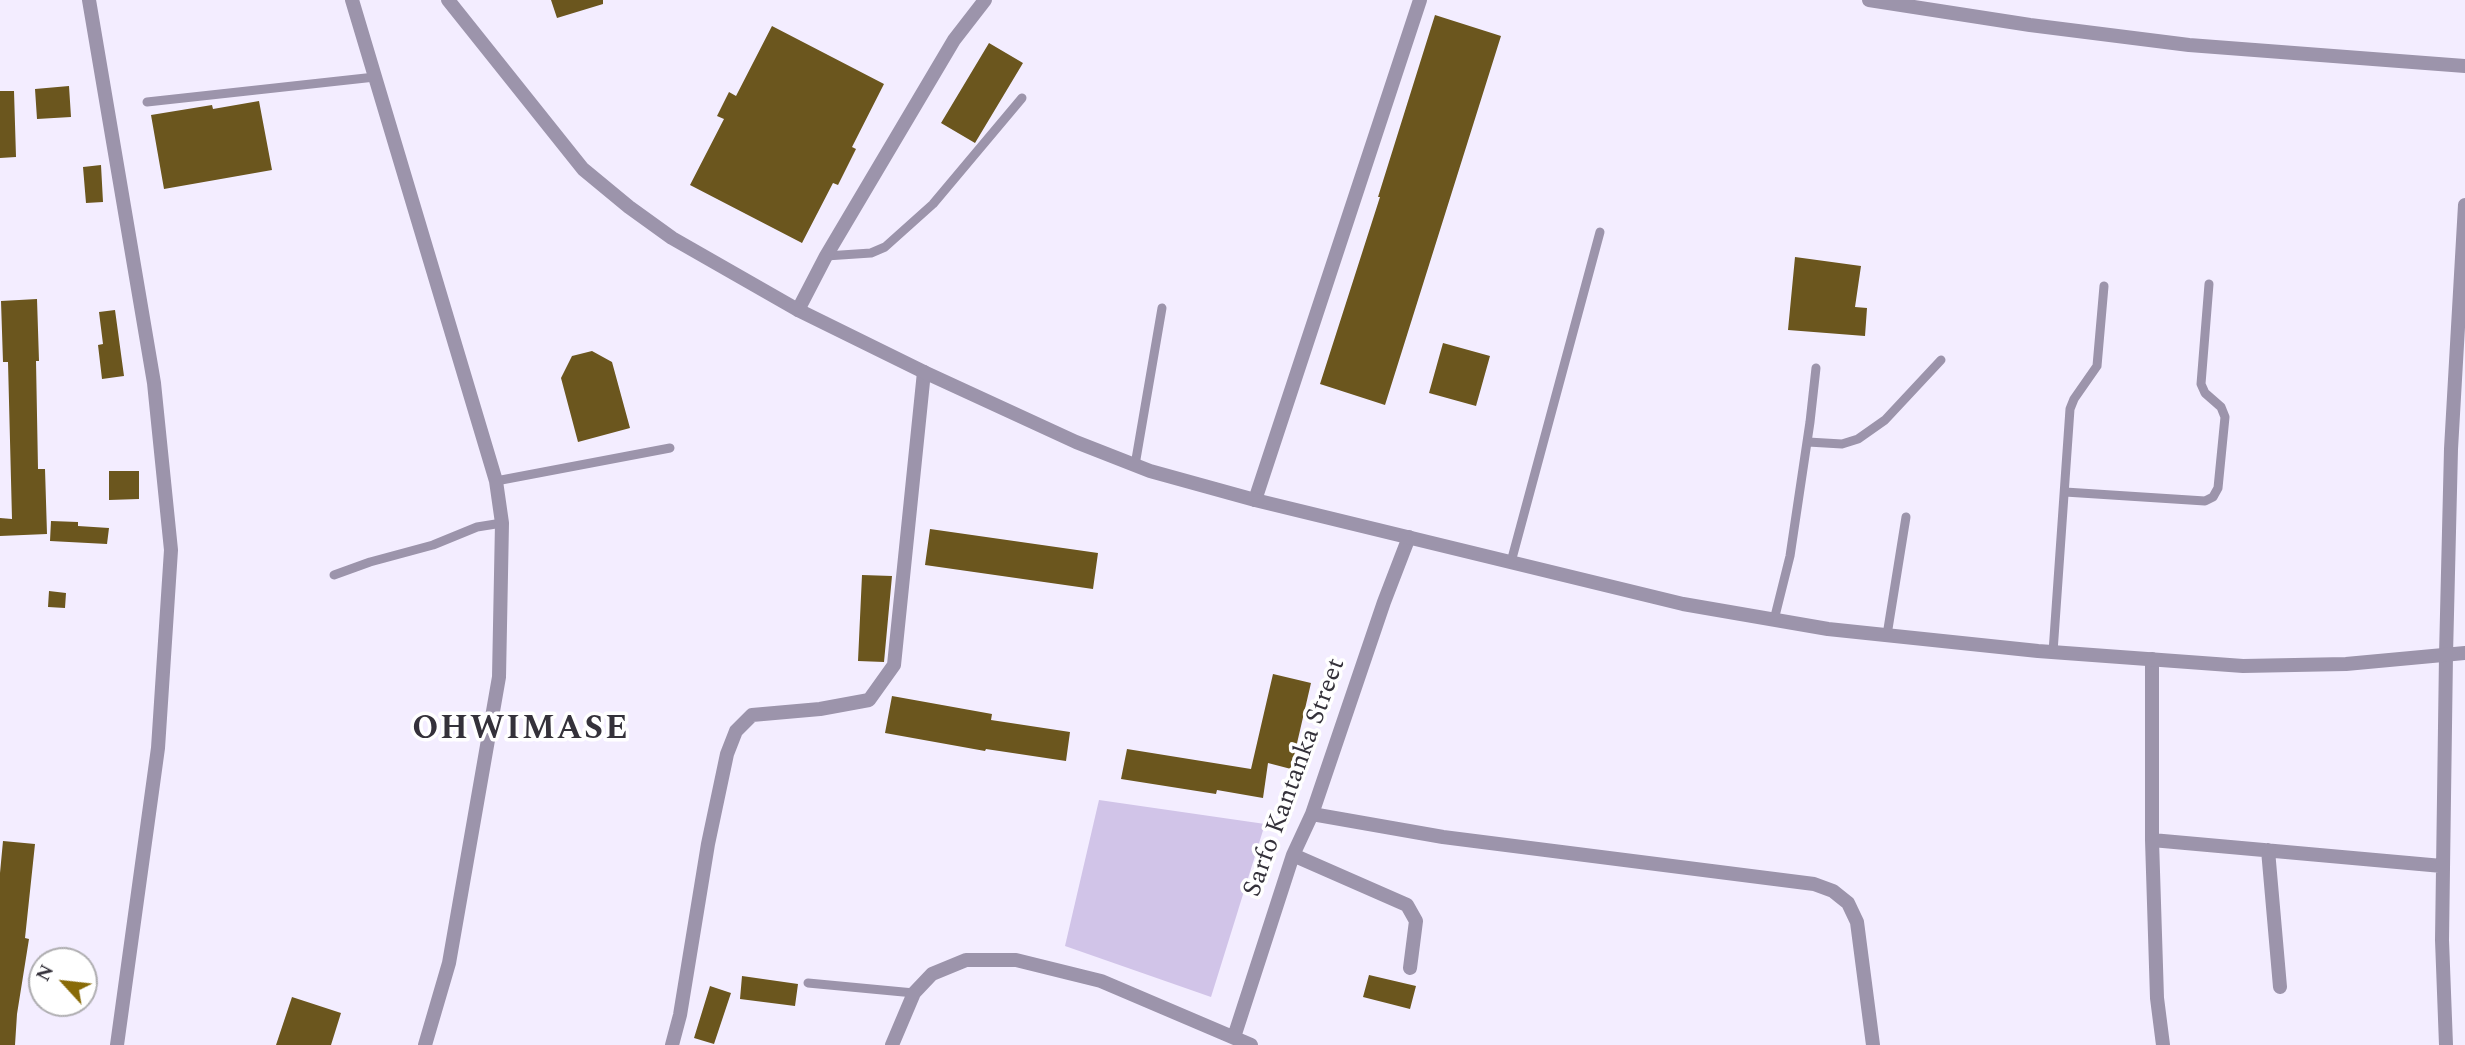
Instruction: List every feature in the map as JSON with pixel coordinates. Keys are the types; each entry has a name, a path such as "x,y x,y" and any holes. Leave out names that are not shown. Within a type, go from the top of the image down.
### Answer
{"street":[{"path":"89,0 154,383 171,550 158,748 117,1045"},
{"path":"352,0 496,481 502,523 499,677 449,963 425,1045"},
{"path":"448,0 583,169 672,238 798,310 924,372 1076,442 1135,465 1255,500 1683,604 1828,629 2053,652 2243,666 2300,666 2465,653"},
{"path":"798,310 826,256 954,40 985,0"},
{"path":"1255,500 1420,0"},
{"path":"1869,0 2030,25 2189,45 2465,66"},
{"path":"2446,1045 2442,866 2446,655 2451,449 2465,205"},
{"path":"672,1045 680,1015 708,844 727,754 736,732 752,715 820,709 869,700 894,665 924,372"},
{"name":"Sarfo Kantanka Street","path":"1234,1038 1293,855 1312,814 1384,602 1409,537"},
{"path":"2152,659 2152,840 2157,998 2163,1045"},
{"path":"1312,814 1469,840 1814,884 1833,891 1848,903 1857,922 1873,1045"},
{"path":"2152,840 2442,866"},
{"path":"2268,850 2280,987"},
{"path":"1293,855 1407,905 1416,921 1409,968"},
{"path":"892,1045 914,993 932,974 966,960 1016,960 1101,981 1251,1045"}],"lane":[{"path":"147,102 374,78"},
{"path":"826,256 871,253 885,247 933,204 1022,98"},
{"path":"1511,562 1600,232"},
{"path":"2065,492 2205,501 2213,497 2218,488 2225,417 2221,407 2205,393 2200,384 2209,284"},
{"path":"2053,652 2070,409 2097,366 2104,286"},
{"path":"1135,465 1162,308"},
{"path":"1808,442 1842,444 1858,439 1885,420 1941,360"},
{"path":"1774,620 1790,556 1808,442 1816,368"},
{"path":"496,481 670,448"},
{"path":"1887,635 1906,517"},
{"path":"334,575 433,545 477,527 502,523"},
{"path":"808,983 914,993"}],"shaded area":[{"path":"1099,800 1265,824 1211,997 1065,946"}],"building":[{"path":"551,0 603,0 603,4 557,18"},
{"path":"1435,15 1501,36 1385,405 1320,384"},
{"path":"772,26 884,84 852,147 856,149 838,185 833,183 802,243 690,185 724,119 717,116 729,92 736,96"},
{"path":"989,43 1023,63 975,143 941,123"},
{"path":"69,86 71,117 37,119 35,89"},
{"path":"0,91 14,91 16,157 0,158"},
{"path":"259,101 272,170 164,189 151,115"},
{"path":"101,165 103,202 86,203 83,167"},
{"path":"1795,257 1861,266 1855,307 1867,308 1865,336 1788,330"},
{"path":"37,299 38,469 45,469 47,534 0,536 0,518 12,519 8,362 3,362 1,301"},
{"path":"115,310 124,376 102,379 98,345 103,344 99,312"},
{"path":"1443,343 1490,356 1476,406 1429,393"},
{"path":"592,351 612,362 630,428 578,442 561,378 572,356"},
{"path":"109,471 139,471 139,499 109,500"},
{"path":"51,521 78,522 78,526 109,528 107,544 50,541"},
{"path":"930,529 1098,553 1093,589 925,565"},
{"path":"862,575 892,576 884,662 858,661"},
{"path":"49,591 66,593 65,608 48,607"},
{"path":"1273,674 1311,683 1291,769 1268,763 1263,798 1217,790 1216,794 1121,779 1127,749 1251,769"},
{"path":"892,696 992,714 991,720 1070,732 1066,761 986,749 985,751 885,733"},
{"path":"3,841 35,844 25,938 29,939 15,1045 0,1045 0,873"},
{"path":"1369,975 1416,986 1410,1009 1363,997"},
{"path":"742,976 798,984 795,1006 740,999"},
{"path":"710,986 731,993 714,1044 694,1038"},
{"path":"292,997 341,1013 331,1045 276,1045"}],"district":[{"name":"OHWIMASE","path":"521,732"}]}
